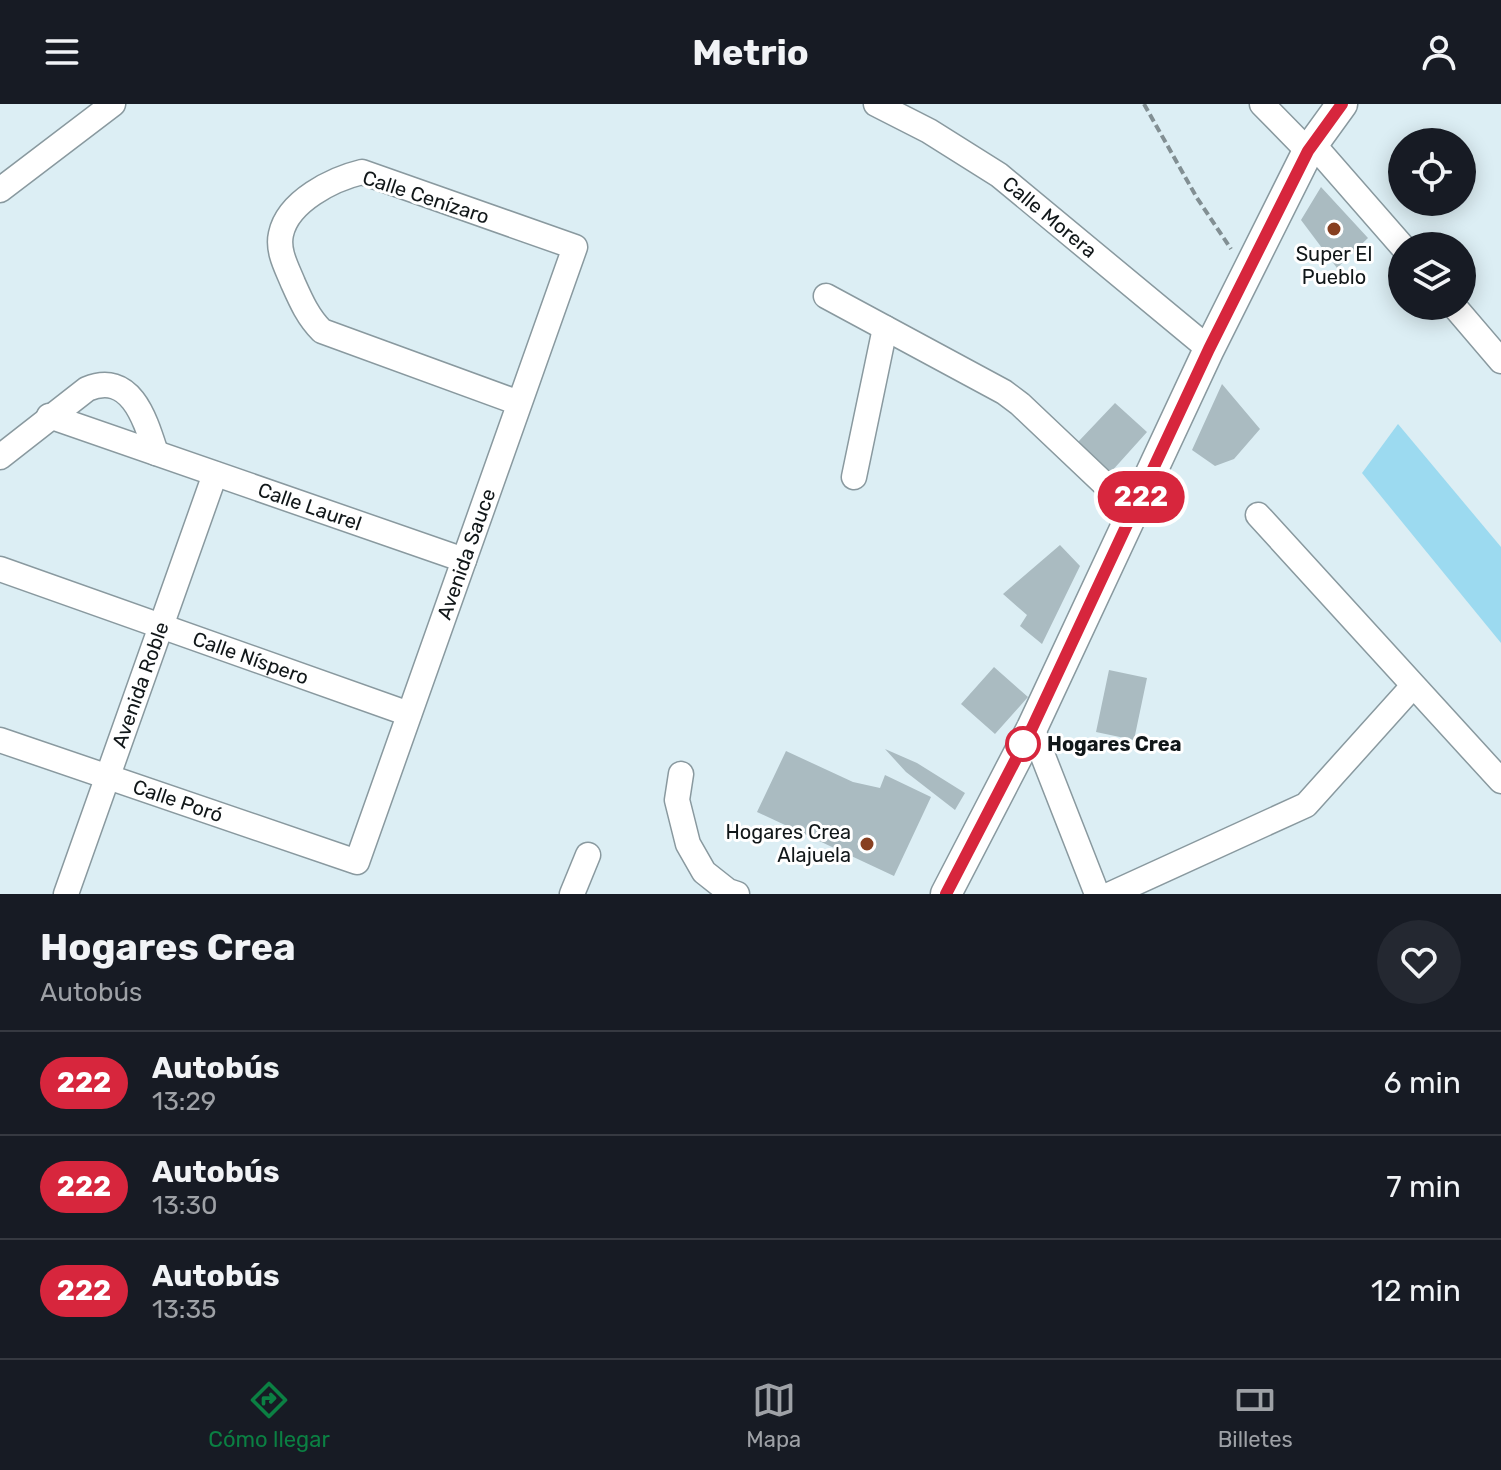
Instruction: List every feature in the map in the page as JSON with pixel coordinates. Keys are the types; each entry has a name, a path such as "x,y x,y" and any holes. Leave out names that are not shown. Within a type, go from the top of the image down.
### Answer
{"main road":[{"path":"946,894 1032,728 1209,349 1310,147 1342,104"}],"street":[{"path":"0,190 113,104"},
{"name":"Calle Morera","path":"876,104 929,131 999,175 1209,349"},
{"path":"1262,104 1310,147 1389,232"},
{"name":"Calle Cenízaro","path":"519,403 322,331 306,312 281,255 281,234 295,210 315,191 337,178 362,172 575,247"},
{"name":"Avenida Sauce","path":"357,862 575,247"},
{"path":"826,296 1012,398 1134,512"},
{"path":"1466,320 1501,361"},
{"path":"854,477 885,328"},
{"path":"0,457 49,416 87,389 102,383 118,387 133,400 147,424 156,453"},
{"name":"Calle Laurel","path":"49,416 464,560"},
{"name":"Avenida Roble","path":"66,894 215,474"},
{"path":"1258,515 1501,781"},
{"name":"Calle Níspero","path":"0,569 409,714"},
{"path":"1111,894 1306,805 1413,686"},
{"path":"1032,728 1097,894"},
{"name":"Calle Poró","path":"0,740 357,862"},
{"path":"681,774 677,800 688,844 704,872 728,891 737,894"},
{"path":"572,894 588,855"}],"path":[{"path":"1144,104 1197,198 1247,274"}],"shaded area":[{"path":"1398,424 1501,547 1501,643 1362,473"}],"building":[{"name":"Super El Pueblo","path":"1321,187 1368,238 1337,268 1301,220"},
{"path":"1222,384 1260,429 1234,459 1215,466 1192,450"},
{"path":"1115,403 1147,432 1111,472 1078,442"},
{"path":"1060,545 1080,566 1042,644 1020,626 1027,615 1003,594"},
{"path":"994,667 1028,697 995,734 961,704"},
{"path":"1109,670 1147,678 1134,740 1096,732"},
{"path":"885,749 917,763 965,793 955,810 906,772"},
{"name":"Hogares Crea Alajuela","path":"786,751 853,782 880,788 885,775 931,797 894,876 757,812"}],"bus line":[{"name":"222","path":"946,894 1032,728 1209,349 1312,143 1342,104"}],"place":[{"name":"Super El Pueblo","path":"1334,229"},
{"name":"Hogares Crea","path":"1023,744"},
{"name":"Hogares Crea Alajuela","path":"867,844"}]}
